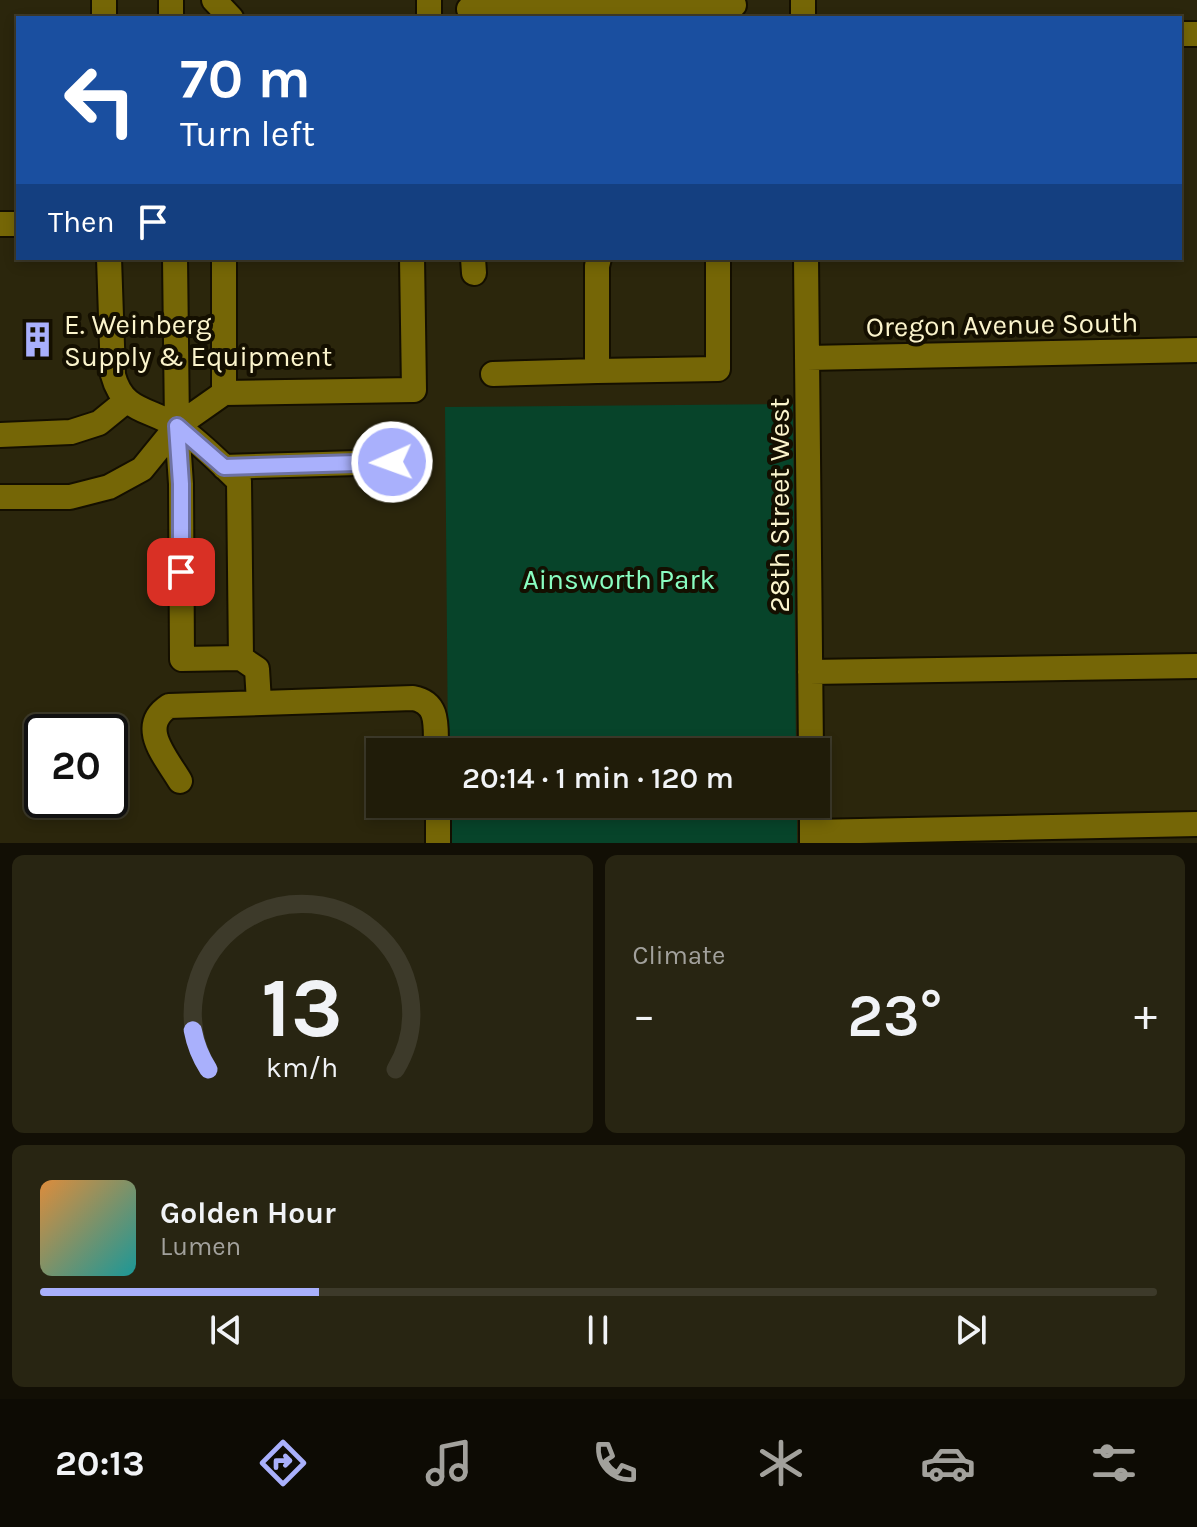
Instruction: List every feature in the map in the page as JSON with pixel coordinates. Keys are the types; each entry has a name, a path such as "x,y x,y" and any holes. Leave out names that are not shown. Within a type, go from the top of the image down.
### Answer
{"street":[{"path":"214,0 229,16"},
{"path":"469,9 734,5"},
{"path":"109,260 113,375 117,391 126,401 177,426 239,481 241,658"},
{"path":"175,260 182,659 241,658 257,669 259,702"},
{"path":"224,260 224,393"},
{"path":"0,497 70,497 109,487 142,469 177,426 224,393 414,390 412,260"},
{"path":"597,371 598,260"},
{"path":"493,374 718,369 718,260"},
{"name":"28th Street West","path":"806,260 811,738"},
{"name":"Oregon Avenue South","path":"807,358 1197,350"},
{"path":"0,435 71,432 99,423 126,401"},
{"path":"224,467 392,462"},
{"path":"810,672 1197,666"},
{"path":"180,781 155,739 153,729 161,711 169,706 413,698 424,700 430,706 435,718 436,738"},
{"path":"438,818 438,843"},
{"path":"812,837 1197,824"}],"green space":[{"name":"Ainsworth Park","path":"793,404 796,738 448,738 445,407"},
{"path":"448,818 797,818 797,843 448,843"}],"place":[{"name":"E. Weinberg Supply & Equipment","path":"38,340"}],"route":[{"path":"181,572 181,484 177,426 224,467 392,462"}]}
